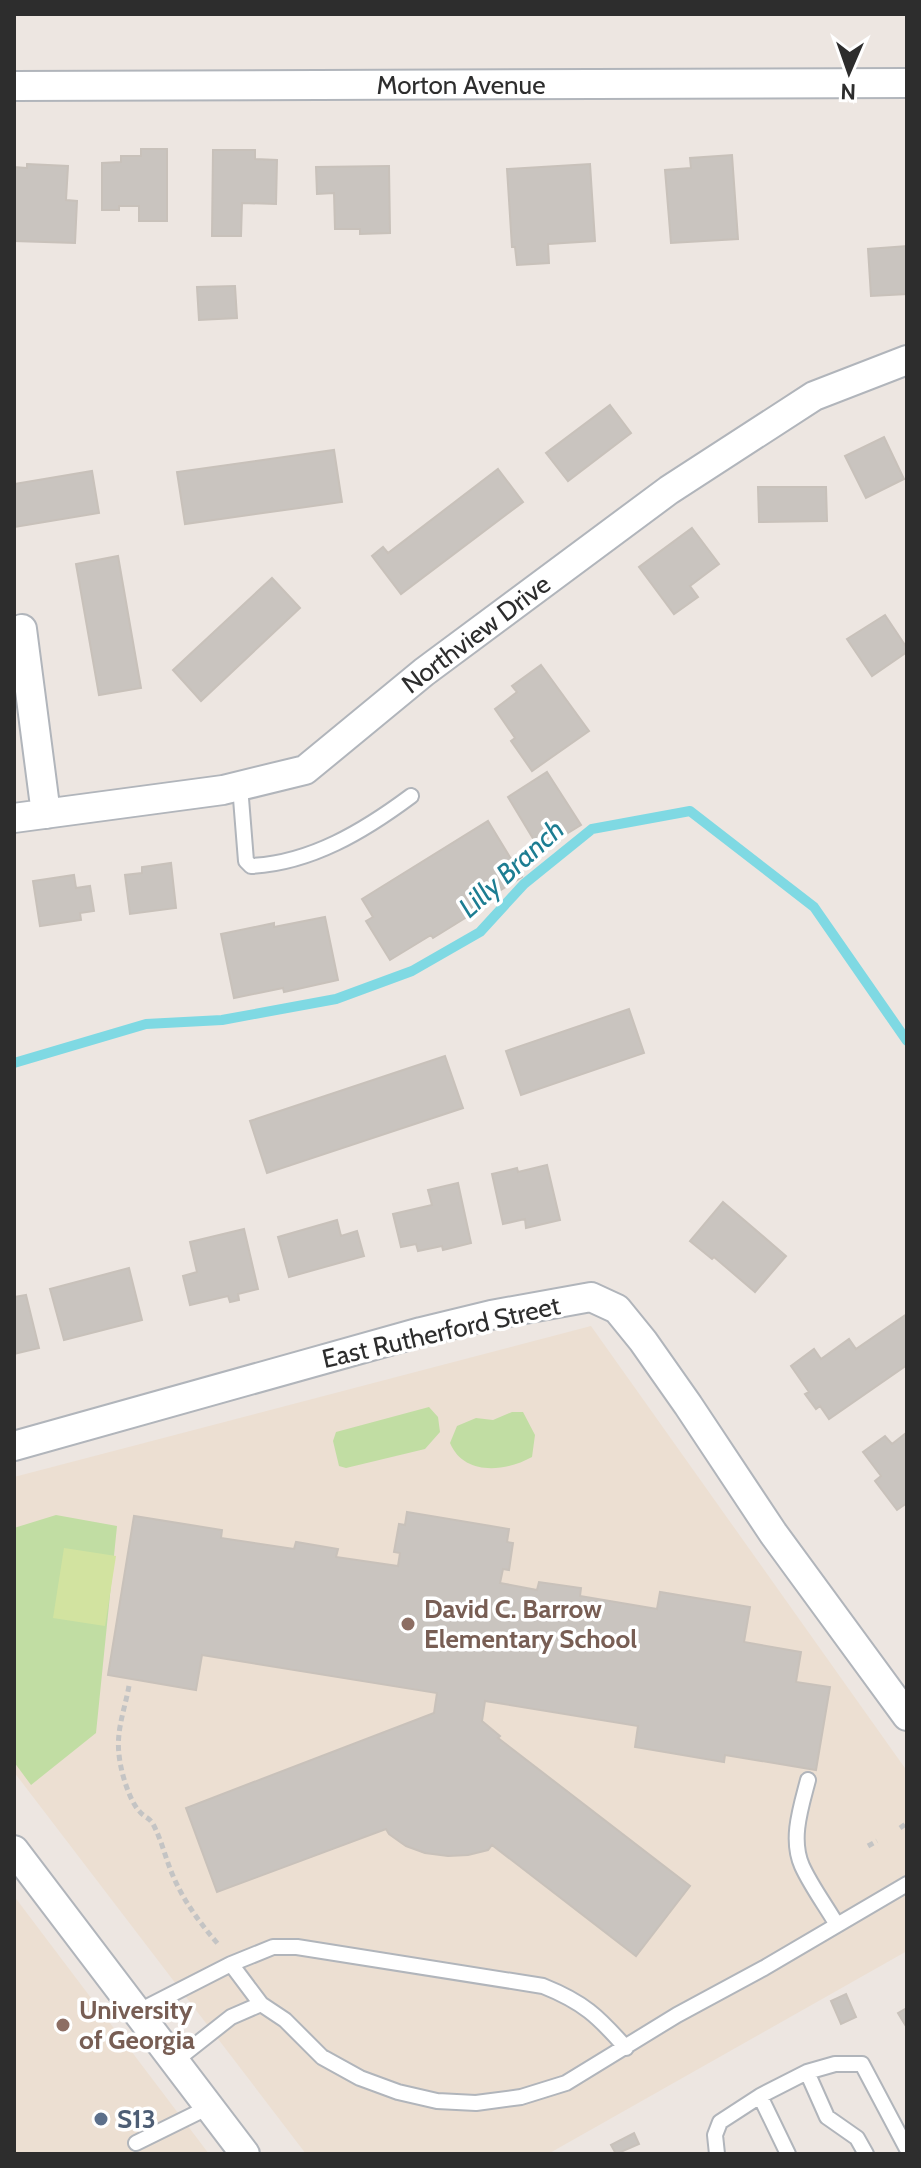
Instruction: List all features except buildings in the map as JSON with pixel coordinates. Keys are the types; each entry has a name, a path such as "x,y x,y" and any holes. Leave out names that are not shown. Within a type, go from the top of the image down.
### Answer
{"street":[{"name":"Morton Avenue","path":"14,86 907,83"},
{"name":"Northview Drive","path":"14,818 223,790 305,770 424,672 669,490 814,396 907,360"},
{"path":"22,629 46,814"},
{"name":"East Rutherford Street","path":"14,1446 421,1332 491,1315 591,1297 617,1309 643,1341 773,1533 907,1716"},
{"path":"14,1850 245,2154"}],"lane":[{"path":"240,786 246,861 251,866 269,865 326,849 382,818 411,796"},
{"path":"808,1780 797,1826 797,1846 801,1865 837,1925"},
{"path":"231,1964 261,2004 285,2020 322,2057 360,2078 398,2092 437,2101 476,2103 521,2097 566,2083 677,2015 907,1884"},
{"path":"137,2012 231,1964 273,1947 297,1947 543,1986 571,1997 586,2007 626,2048"},
{"path":"174,2062 231,2017 261,2004"},
{"path":"717,2154 715,2135 720,2122 786,2081 835,2064 862,2064 907,2149"},
{"path":"807,2072 827,2117 857,2138 866,2154"},
{"path":"760,2096 788,2154"},
{"path":"136,2143 209,2107"}],"path":[{"path":"129,1686 118,1738 129,1793 140,1812 154,1825 172,1875 186,1901 198,1921 219,1945"},
{"path":"900,1828 907,1823"},
{"path":"868,1846 877,1841"}],"shaded area":[{"name":"David C. Barrow Elementary School","path":"591,1326 907,1771 907,1951 548,2154 306,2154 14,1772 14,1477"},
{"name":"University of Georgia","path":"14,1896 209,2154 14,2154"}],"green space":[{"path":"429,1407 438,1417 440,1432 425,1449 346,1468 339,1466 333,1441 336,1432"},
{"path":"512,1412 523,1412 535,1435 532,1457 510,1466 486,1468 475,1466 456,1454 450,1443 457,1426 476,1418 493,1420"},
{"path":"56,1515 117,1526 96,1733 31,1785 14,1762 14,1528"},
{"path":"64,1548 116,1556 105,1626 53,1618"}],"waterway":[{"name":"Lilly Branch","path":"14,1063 146,1024 222,1020 336,999 412,971 480,932 524,884 592,829 690,811 814,907 907,1041"}],"place":[{"name":"David C. Barrow Elementary School","path":"408,1624"},
{"name":"University of Georgia","path":"63,2025"},
{"name":"S13","path":"101,2119"}]}
